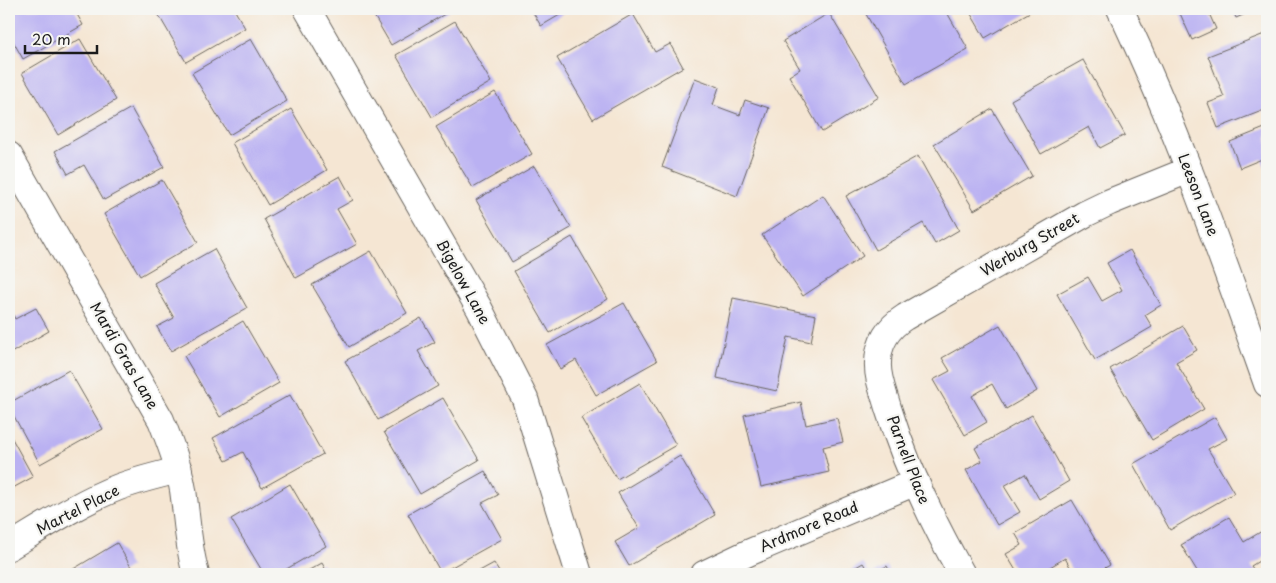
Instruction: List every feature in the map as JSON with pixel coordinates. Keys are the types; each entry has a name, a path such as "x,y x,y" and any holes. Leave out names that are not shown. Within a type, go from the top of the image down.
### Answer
{"street":[{"name":"Bigelow Lane","path":"307,9 479,308 525,400 579,574"},
{"name":"Leeson Lane","path":"1120,9 1162,103 1189,170 1267,384"},
{"name":"Mardi Gras Lane","path":"9,155 156,411 170,445 183,490 189,543 196,574"},
{"name":"Werburg Street","path":"883,339 892,326 905,316 1060,228 1110,202 1189,170"},
{"name":"Parnell Place","path":"883,339 878,363 879,379 902,448 944,542 962,574"},
{"name":"Martel Place","path":"9,547 109,491 139,480 178,470"},
{"name":"Ardmore Road","path":"704,574 748,553 916,482"}],"building":[{"path":"9,9 74,9 83,25 23,59 9,34"},
{"path":"155,9 234,9 245,28 186,62"},
{"path":"370,9 448,9 450,11 391,45"},
{"path":"531,9 570,9 541,26"},
{"path":"863,9 945,9 968,49 906,84"},
{"path":"968,9 1035,9 985,38"},
{"path":"1178,9 1207,9 1216,29 1192,40"},
{"path":"1232,9 1257,9 1236,18"},
{"path":"829,13 879,97 822,132 789,76 800,69 783,41"},
{"path":"633,14 655,52 670,44 683,67 593,119 557,58"},
{"path":"455,21 491,82 432,117 396,55"},
{"path":"1267,33 1267,109 1218,128 1208,103 1224,97 1208,56"},
{"path":"80,39 116,100 58,135 22,73"},
{"path":"251,39 287,101 229,135 192,73"},
{"path":"1083,60 1125,135 1100,148 1089,127 1041,154 1011,100"},
{"path":"695,78 719,87 713,105 740,115 745,100 769,108 737,196 662,167"},
{"path":"495,92 532,154 473,188 436,127"},
{"path":"131,108 164,167 104,200 84,165 68,174 55,151"},
{"path":"291,109 327,170 268,205 232,143"},
{"path":"992,109 1032,176 974,210 934,144"},
{"path":"1267,127 1267,171 1262,159 1240,168 1230,142"},
{"path":"918,156 959,230 935,244 923,223 876,250 846,196"},
{"path":"534,166 571,228 512,262 476,200"},
{"path":"340,176 353,200 337,209 357,244 296,278 264,219"},
{"path":"162,180 198,242 140,276 104,214"},
{"path":"823,195 863,256 803,296 762,235"},
{"path":"572,237 608,299 550,333 514,271"},
{"path":"214,249 247,308 171,351 157,327 174,318 154,283"},
{"path":"1130,250 1161,305 1145,315 1152,327 1095,360 1057,294 1088,277 1102,301 1122,290 1107,263"},
{"path":"371,251 407,313 349,347 312,285"},
{"path":"733,298 816,315 811,342 788,337 777,391 717,378"},
{"path":"624,303 657,361 596,395 576,360 560,369 547,345"},
{"path":"9,307 15,319 36,308 49,331 9,354"},
{"path":"421,318 435,342 418,351 438,386 378,420 345,361"},
{"path":"243,321 279,383 220,417 184,356"},
{"path":"1000,325 1037,391 1006,409 992,384 972,396 987,422 965,435 933,380 950,371 942,358"},
{"path":"1183,326 1197,350 1176,362 1204,409 1152,440 1110,369"},
{"path":"69,370 103,429 40,464 9,407 9,403"},
{"path":"640,383 676,445 617,479 581,418"},
{"path":"290,395 323,454 262,488 243,452 226,461 213,438"},
{"path":"443,398 479,460 420,494 384,432"},
{"path":"801,402 806,425 837,418 843,442 823,447 829,472 761,487 744,415"},
{"path":"1032,415 1069,481 1039,499 1025,474 1004,486 1020,512 997,525 966,470 982,461 975,448"},
{"path":"1215,417 1227,439 1208,449 1234,493 1170,530 1133,464"},
{"path":"9,433 33,477 9,490"},
{"path":"680,456 715,515 629,566 615,542 639,528 618,493"},
{"path":"485,471 498,495 482,503 502,539 441,573 408,514"},
{"path":"290,484 326,546 278,574 264,574 231,519"},
{"path":"1072,500 1110,565 1094,574 1074,574 1065,558 1045,570 1047,574 1018,574 1006,554 1022,545 1015,533"},
{"path":"1229,517 1244,542 1267,528 1267,556 1251,566 1257,574 1199,574 1181,545"},
{"path":"117,543 131,567 119,574 65,574"},
{"path":"322,563 328,574 302,574"},
{"path":"494,563 501,574 474,574"},
{"path":"863,563 870,574 844,574"},
{"path":"887,566 891,574 872,574"}]}
